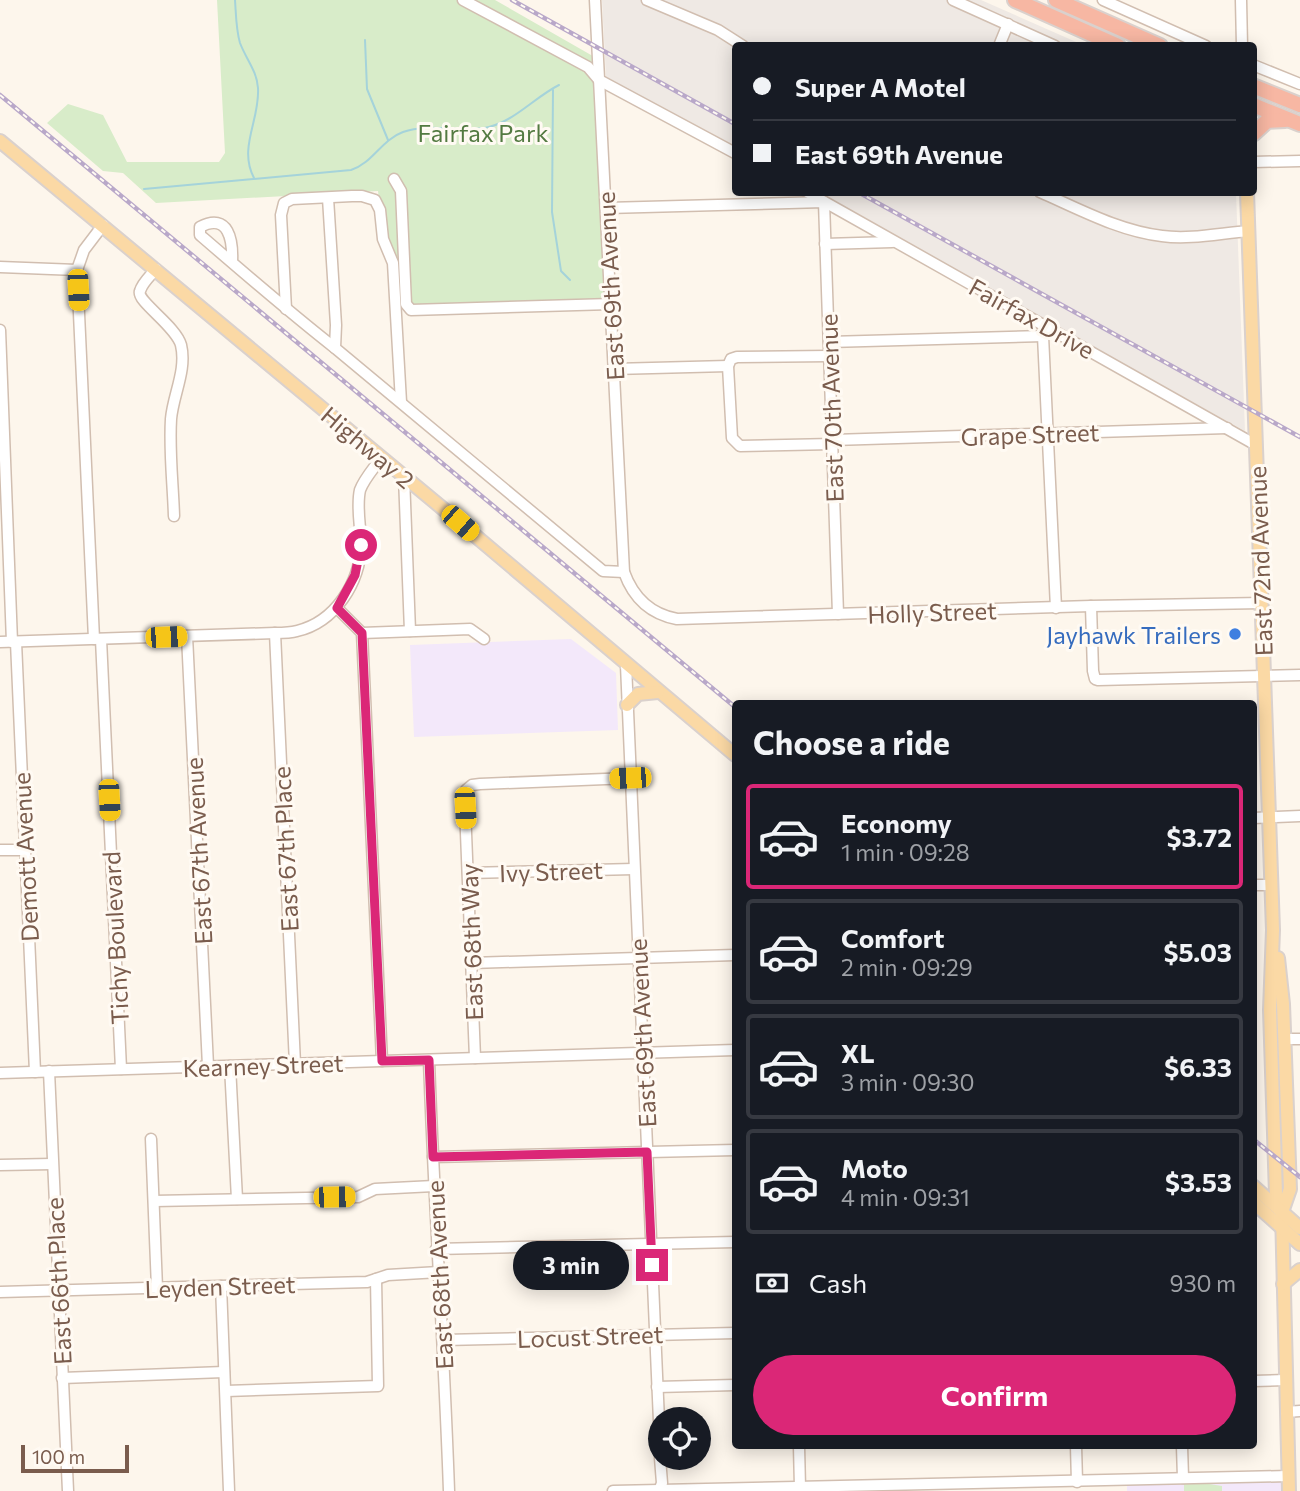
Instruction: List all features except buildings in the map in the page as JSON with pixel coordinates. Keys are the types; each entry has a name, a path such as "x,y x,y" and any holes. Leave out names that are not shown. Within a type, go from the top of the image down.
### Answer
{"highway":[{"path":"1015,0 1109,42"},
{"path":"1056,0 1151,42"},
{"path":"1257,88 1300,105"},
{"path":"1257,107 1295,122"},
{"path":"1257,130 1267,121 1295,122"}],"main road":[{"name":"Highway 2","path":"0,141 732,753"},
{"name":"East 72nd Avenue","path":"1247,196 1272,885 1270,1010 1275,1171 1276,1195 1282,1212"},
{"path":"627,705 638,694 658,692"},
{"name":"East 72nd Avenue","path":"1273,930 1282,990 1290,1189 1282,1212 1289,1491"},
{"path":"1257,1179 1264,1179 1275,1171"},
{"path":"1257,1190 1300,1228"},
{"path":"1257,1206 1300,1244"},
{"path":"1283,1284 1300,1270"}],"street":[{"path":"463,0 588,66 599,80 732,151"},
{"name":"East 69th Avenue","path":"595,0 624,572"},
{"path":"647,0 718,30 737,42"},
{"path":"953,0 1046,42"},
{"path":"1103,0 1197,42"},
{"path":"1241,0 1242,42"},
{"path":"1001,42 1008,24"},
{"path":"1257,67 1300,84"},
{"path":"1257,162 1300,161"},
{"path":"394,179 401,191 406,304 411,310 611,304"},
{"name":"Fairfax Drive","path":"814,196 1044,331 1256,445"},
{"path":"1049,196 1082,211 1146,233 1176,237 1249,231"},
{"path":"286,309 282,206 292,199 370,197 375,200 380,209 383,239 393,263 401,402"},
{"path":"328,198 335,348"},
{"path":"607,208 824,202"},
{"name":"East 70th Avenue","path":"824,202 838,614"},
{"path":"98,639 77,270 84,250 103,225"},
{"path":"825,244 892,242"},
{"path":"232,262 603,571 624,572"},
{"path":"0,267 77,270"},
{"path":"156,269 139,295 144,303 169,324 182,349 179,387 171,417 174,516"},
{"path":"0,330 14,642"},
{"path":"829,342 1044,331 1056,608"},
{"path":"614,369 728,366 729,361 737,357 829,356"},
{"name":"Grape Street","path":"728,366 732,432 736,444 740,446 1227,428"},
{"path":"0,642 275,633 306,628 337,608 349,589 360,559 361,488 381,458"},
{"path":"404,477 410,631"},
{"name":"Holly Street","path":"624,572 628,585 641,602 674,619 1262,603"},
{"path":"1091,606 1095,679 1113,682 1300,675"},
{"path":"337,608 362,633 382,1061"},
{"path":"362,633 470,629 484,639"},
{"name":"East 67th Place","path":"275,633 295,1064"},
{"name":"East 67th Avenue","path":"187,636 208,1066"},
{"name":"Tichy Boulevard","path":"98,639 121,1069"},
{"name":"Demott Avenue","path":"14,642 35,1072"},
{"name":"East 69th Avenue","path":"626,665 658,1407"},
{"name":"East 68th Way","path":"475,1058 465,793 470,786 630,778"},
{"path":"1257,818 1300,816"},
{"path":"0,850 24,850"},
{"name":"Ivy Street","path":"468,873 634,869"},
{"path":"1257,885 1272,885"},
{"path":"471,963 732,956"},
{"path":"1285,1040 1300,1039"},
{"name":"Kearney Street","path":"0,1073 732,1050"},
{"name":"East 68th Avenue","path":"429,1060 449,1491"},
{"path":"230,1066 237,1199"},
{"name":"East 66th Place","path":"50,1072 68,1491"},
{"path":"151,1139 157,1288"},
{"path":"433,1157 732,1150"},
{"path":"0,1165 52,1164"},
{"path":"154,1201 358,1197 374,1189 434,1186"},
{"path":"436,1249 732,1242"},
{"name":"Leyden Street","path":"0,1292 367,1282 388,1275 439,1272"},
{"path":"226,1391 378,1386 380,1379 376,1279"},
{"path":"221,1286 229,1491"},
{"name":"Locust Street","path":"444,1340 732,1333"},
{"path":"62,1378 224,1372"},
{"path":"1257,1381 1285,1380"},
{"path":"657,1387 732,1385"},
{"path":"1286,1412 1300,1411"},
{"path":"799,1449 800,1488"},
{"path":"1070,1485 1076,1449"},
{"path":"1182,1449 1183,1478"},
{"path":"659,1490 662,1483 661,1470"},
{"path":"613,1491 998,1487 1288,1476"}],"shaded area":[{"path":"602,0 981,0 1076,42 732,42 732,146 606,77"},
{"path":"819,196 1236,196 1245,431"},
{"path":"571,639 616,673 618,730 414,737 410,645"},
{"path":"1281,1479 1281,1491 1127,1491 1127,1480"}],"green space":[{"name":"Fairfax Park","path":"217,0 495,0 598,59 611,304 415,310 383,239 378,191 156,203 123,173 103,171 47,123 68,104 103,115 127,162 219,162 225,153"},
{"path":"1184,1484 1222,1486 1222,1491 1184,1491"}],"waterway":[{"path":"235,0 239,38 256,76 258,88 248,156 254,178"},
{"path":"365,40 367,89 388,140"},
{"path":"144,189 351,170 359,167 389,140 403,132 424,128 478,129 499,124 559,85"},
{"path":"553,90 552,212 561,271 570,280"}],"railway":[{"path":"512,0 732,122"},
{"path":"0,95 732,705"},
{"path":"865,196 1300,437"},
{"path":"1257,1142 1300,1177"}],"place":[{"name":"Jayhawk Trailers","path":"1235,634"}],"route":[{"path":"361,545 355,575 337,608 362,633 382,1061 429,1060 433,1157 647,1152 652,1265"}]}
